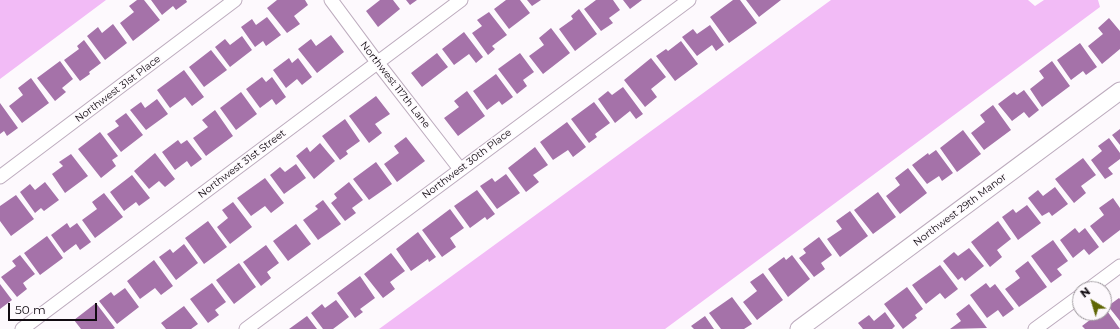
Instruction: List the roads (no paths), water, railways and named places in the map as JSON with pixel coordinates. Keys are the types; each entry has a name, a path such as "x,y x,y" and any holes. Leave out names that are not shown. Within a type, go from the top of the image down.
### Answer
{"street":[{"name":"Northwest 31st Place","path":"0,178 235,0"},
{"name":"Northwest 117th Lane","path":"331,0 460,169"},
{"name":"Northwest 31st Street","path":"22,329 461,0"},
{"name":"Northwest 30th Place","path":"246,329 689,0"},
{"name":"Northwest 29th Manor","path":"799,329 1120,91"},
{"path":"1100,281 1120,266"},
{"path":"1035,329 1072,302"}]}
